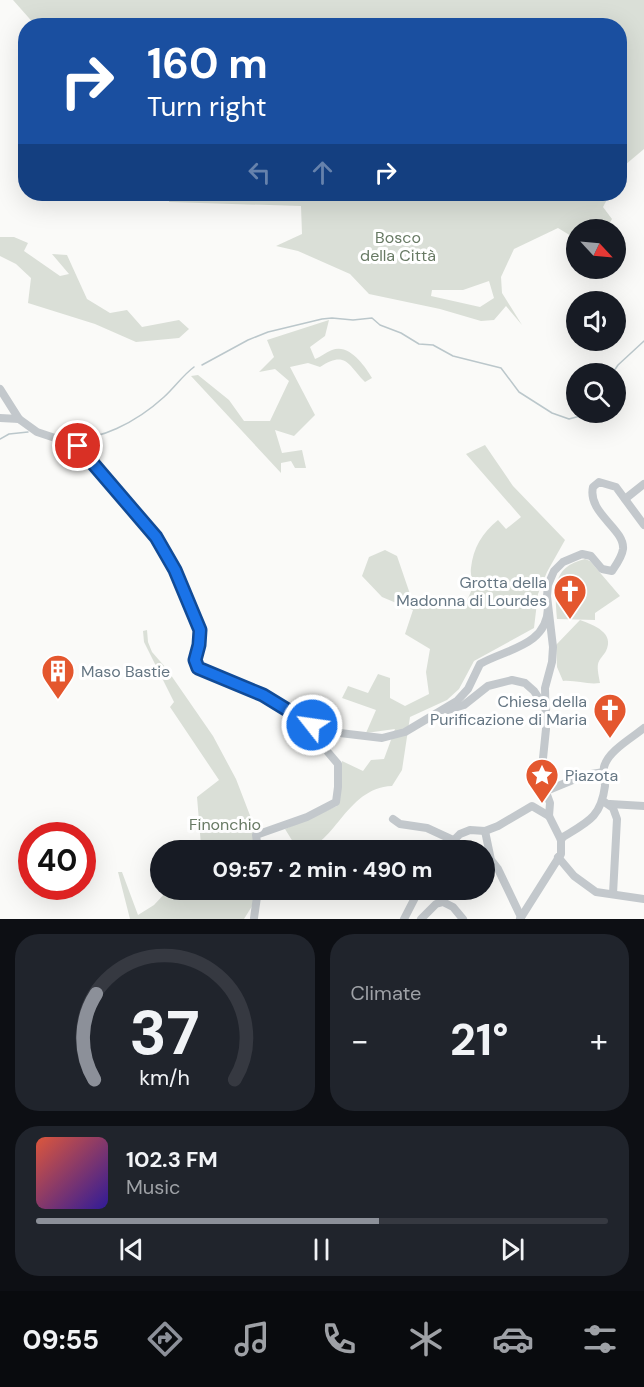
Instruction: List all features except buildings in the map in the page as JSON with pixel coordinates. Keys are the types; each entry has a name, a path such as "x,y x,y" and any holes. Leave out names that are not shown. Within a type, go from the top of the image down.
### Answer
{"street":[{"path":"0,389 19,419 37,432 78,446 156,537 175,570 200,630 195,660 198,668 263,695 323,731 382,738 405,732 457,701 468,689 480,664 535,639 544,630 548,616 548,585 554,571 562,562 582,554 591,556 602,569 612,571 622,552 622,542 594,504 591,495 593,487 599,482 616,487 644,525"},
{"path":"0,418 19,419"},
{"path":"625,499 644,484"},
{"path":"521,918 561,854 561,840 549,816 550,803 541,778 546,729 546,688 553,647 548,608"},
{"path":"438,711 464,705 488,686 512,680 525,682 546,709"},
{"path":"561,840 596,815 606,802 604,768 611,755 644,728"},
{"path":"257,840 256,835 307,817 336,802 338,764 321,744 323,731"},
{"path":"546,791 585,775 604,772"},
{"path":"606,802 644,806"},
{"path":"606,802 616,812 617,819 613,894"},
{"path":"393,819 400,824 427,828 453,840 470,830 485,831 498,826 532,806 549,816"},
{"path":"485,831 491,860 498,868 521,918"},
{"path":"558,857 579,880 596,892 644,899"},
{"path":"254,919 257,900"},
{"path":"404,919 414,900"},
{"path":"421,919 436,904 443,902 453,907 463,919"}],"green space":[{"path":"13,0 644,0 644,149 627,163 627,18 29,18"},
{"name":"Bosco della Città","path":"169,201 606,201 603,207 612,219 566,219 566,233 558,228 514,249 501,277 502,293 522,325 506,306 494,320 481,321 440,309 369,294 350,274 298,251 276,246 302,234 301,206","holes":["489,281 494,298 480,307 431,296 432,290 463,290"]},
{"path":"0,237 14,237 28,243 24,251 60,276 69,274 52,254 67,255 87,299 110,313 127,310 142,327 179,320 189,329 179,338 136,342 95,324 28,303 31,278 16,264 0,256"},
{"path":"329,320 325,336 310,347 315,359 332,350 344,350 356,357 372,378 365,382 350,365 341,360 329,362 320,367 308,363 290,367 315,415 294,436 275,430 282,453 302,450 306,468 295,468 291,461 281,463 281,473 191,376 198,375 229,400 244,421 270,421 289,381 275,369 259,372 274,357 267,340"},
{"path":"485,445 513,486 565,540 538,594 534,628 474,661 459,689 447,700 410,717 402,770 392,786 376,789 362,797 322,840 292,840 285,829 337,806 342,761 363,771 371,760 384,759 395,729 366,733 376,710 342,698 348,686 368,693 378,674 390,678 390,698 405,706 429,694 426,672 430,649 405,634 413,610 382,597 362,576 369,557 385,550 397,556 410,594 418,604 444,600 444,608 464,609 471,590 472,561 479,541 498,520 506,529 521,517 466,454"},
{"path":"585,559 590,561 620,596 595,613 595,620 557,619 556,589 561,574 574,563"},
{"path":"580,620 602,631 608,639 606,651 598,664 600,683 563,681 557,667 556,645"},
{"name":"Finonchio","path":"147,630 152,652 166,668 213,736 236,779 251,818 255,840 201,840 197,797 219,780 170,707 174,702 144,642 143,631"},
{"path":"118,872 122,872 138,915 159,900 256,900 244,919 130,919"}],"waterway":[{"path":"202,365 268,332 322,319 372,318 380,325 401,333 419,344 433,345 453,356 501,368 519,392 552,413 566,418"},
{"path":"620,363 644,341"},
{"path":"62,436 89,437 103,434 130,422 164,397 194,367"},
{"path":"0,439 9,434 28,432"}],"place":[{"name":"Grotta della Madonna di Lourdes","path":"570,620"},
{"name":"Maso Bastie","path":"58,700"},
{"name":"Chiesa della Purificazione di Maria","path":"610,739"},
{"name":"Piazota","path":"542,804"}],"route":[{"path":"78,446 156,537 175,570 200,630 195,660 198,668 263,695 312,725"}]}
